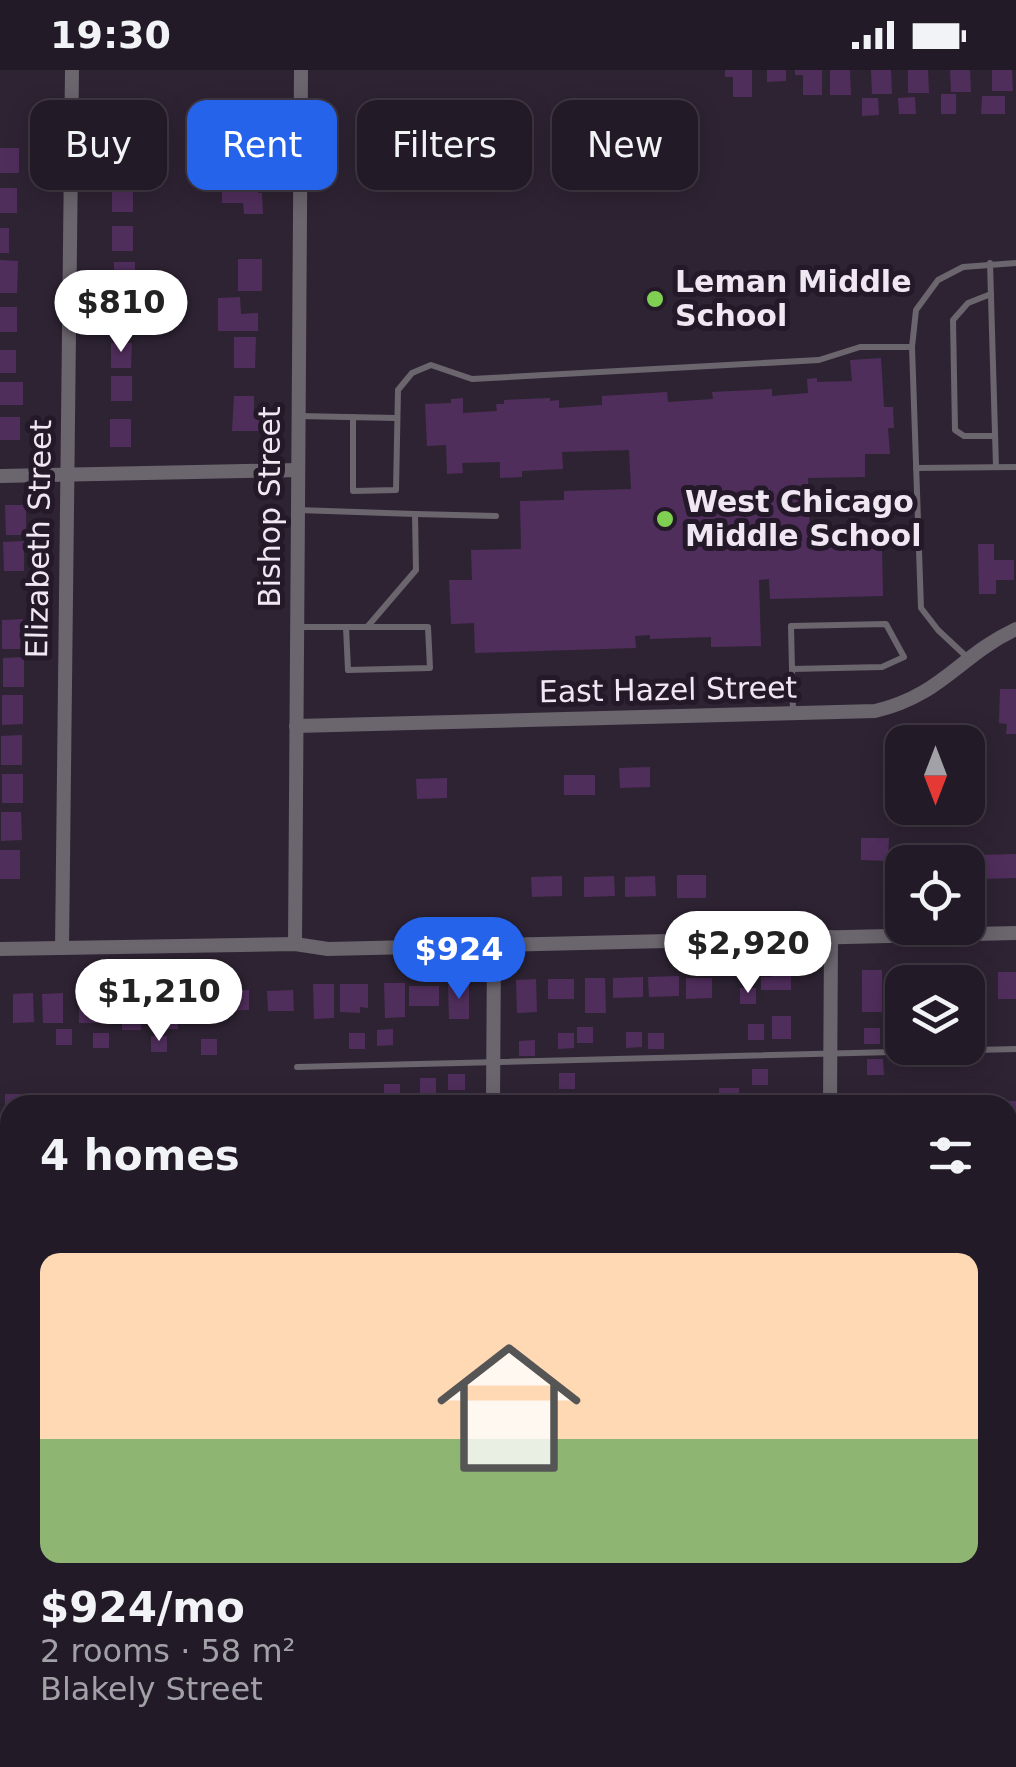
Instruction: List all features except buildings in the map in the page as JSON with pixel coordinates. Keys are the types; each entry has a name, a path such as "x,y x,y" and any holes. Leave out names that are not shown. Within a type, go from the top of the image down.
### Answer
{"street":[{"name":"Elizabeth Street","path":"62,948 72,70"},
{"name":"Bishop Street","path":"294,944 301,70"},
{"path":"0,476 298,470"},
{"name":"East Hazel Street","path":"296,726 852,714 894,707 934,688 997,638 1016,629"},
{"path":"0,948 294,944 328,949 1016,933"},
{"path":"830,1095 831,937"},
{"path":"493,1095 494,946"}],"lane":[{"path":"970,659 921,608 912,347 916,310 938,280 963,266 1016,263"},
{"path":"990,264 996,467"},
{"path":"991,294 968,304 953,320 955,430 964,436 995,436"},
{"path":"353,416 354,491 396,490 398,390 412,373 431,364 472,379 819,360 860,347 912,347"},
{"path":"298,416 396,418"},
{"path":"916,468 1016,466"},
{"path":"298,510 496,516"},
{"path":"367,627 416,570 415,514"},
{"path":"792,669 882,668 904,657 886,624 791,626 792,669 794,715"},
{"path":"297,627 346,627 367,627 428,627 430,668 348,670 346,627"},
{"path":"297,1067 1016,1049"}],"place":[{"name":"Leman Middle School","path":"655,299"},
{"name":"West Chicago Middle School","path":"665,519"}]}
